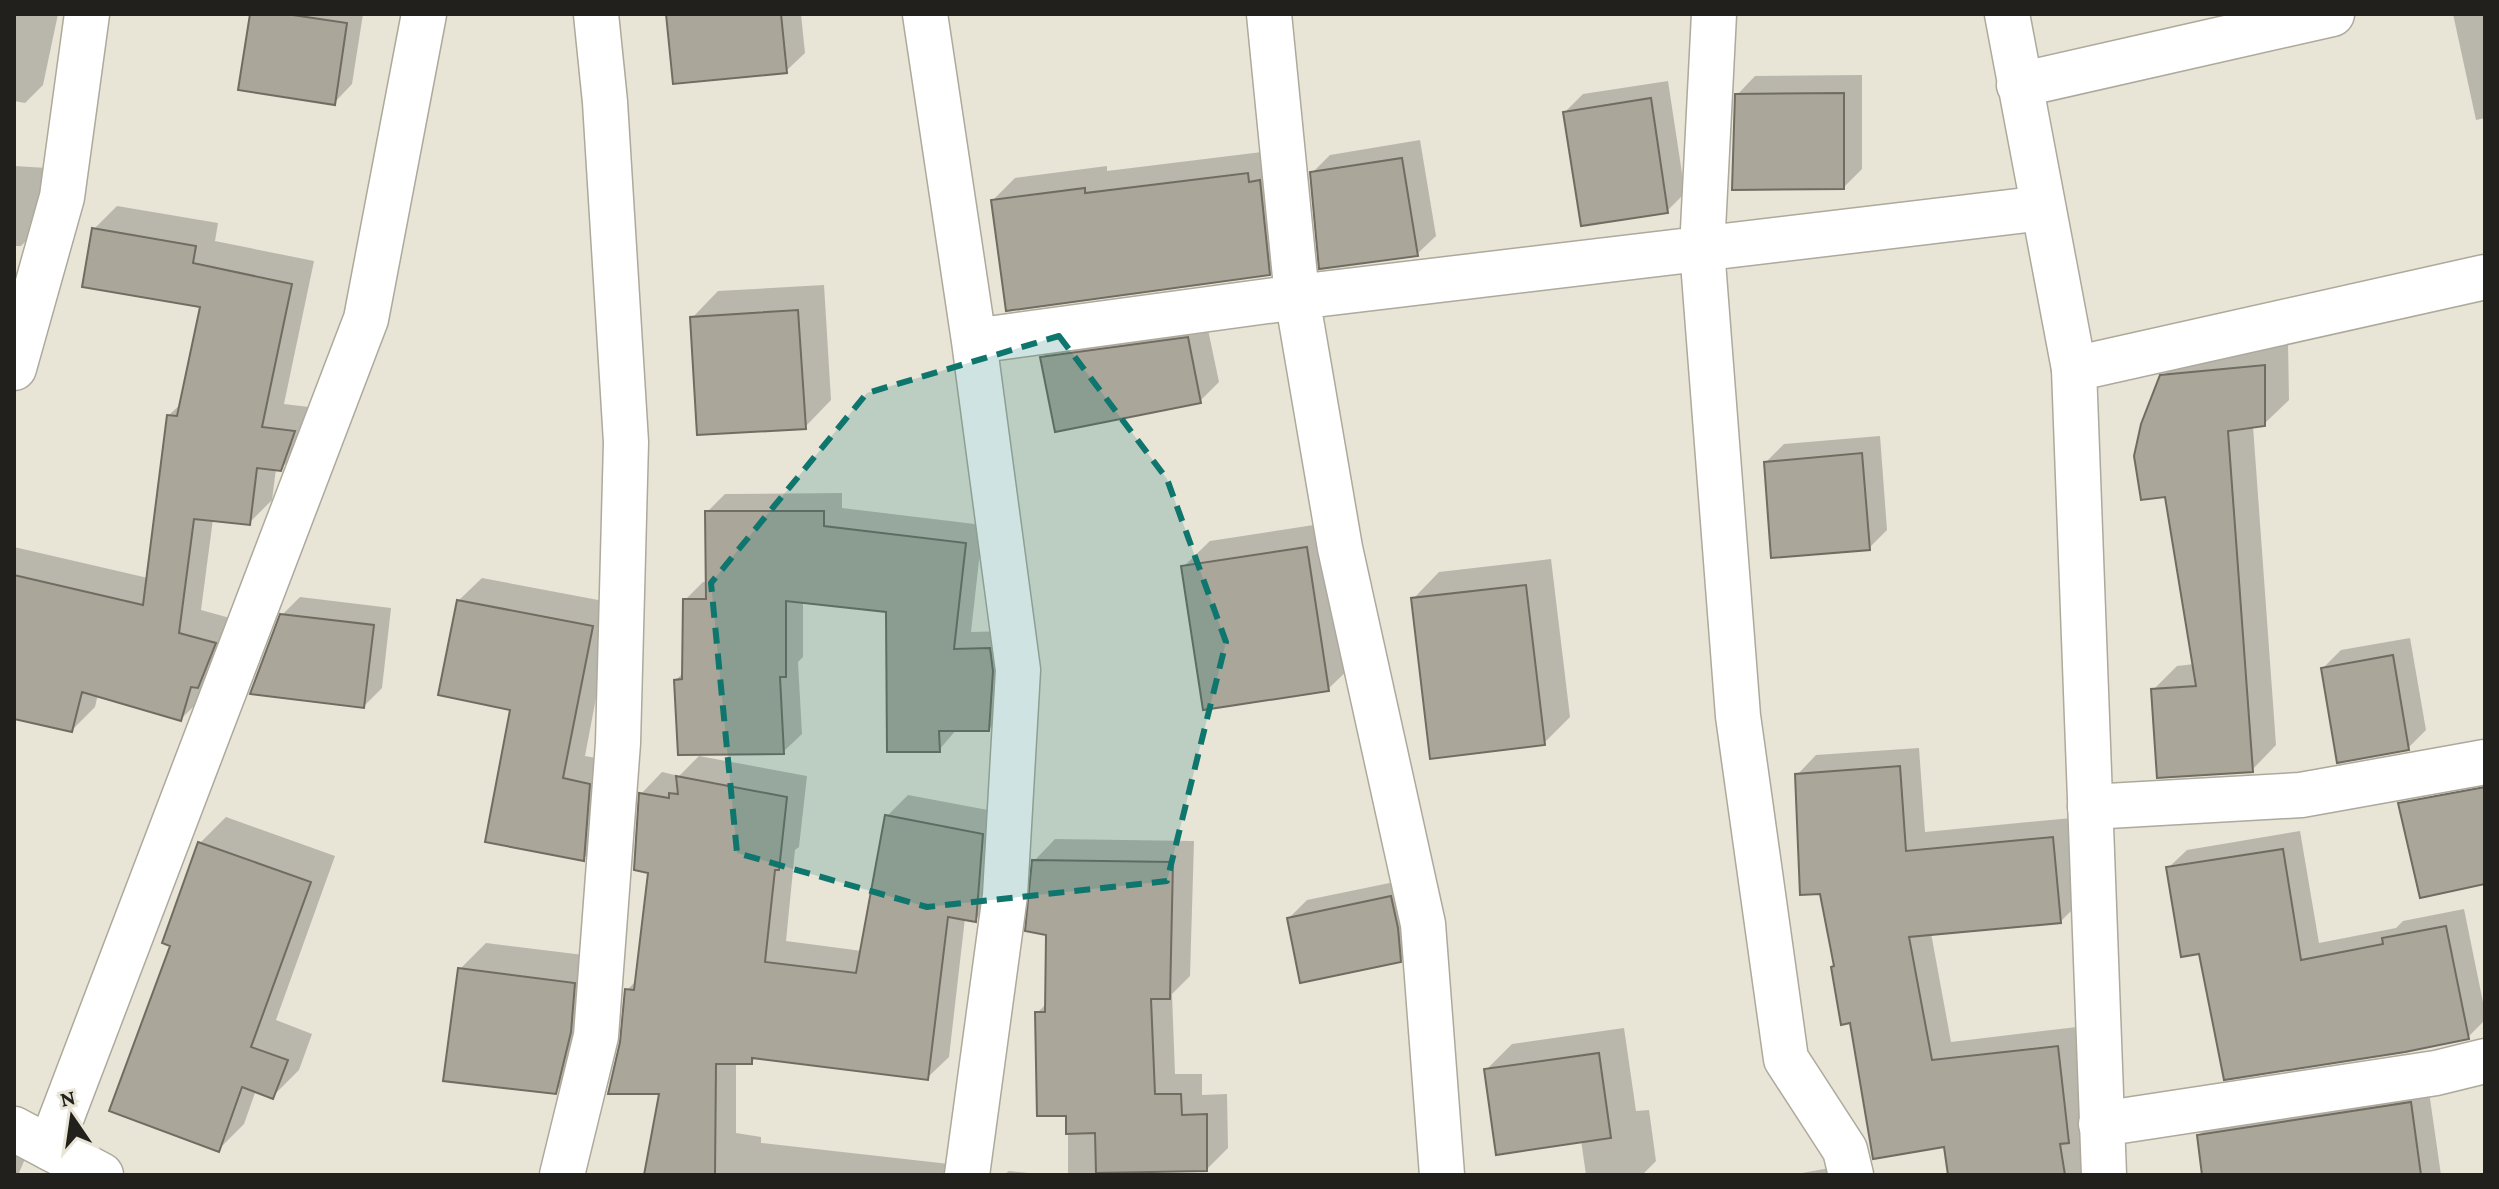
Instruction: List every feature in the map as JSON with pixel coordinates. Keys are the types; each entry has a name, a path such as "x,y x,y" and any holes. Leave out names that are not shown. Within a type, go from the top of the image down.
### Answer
{"street":[{"path":"14,368 62,197 87,14"},
{"path":"101,1175 32,1139 366,319 424,14"},
{"path":"562,1175 596,1036 618,743 626,442 605,102 596,14"},
{"path":"925,14 974,341 1018,670 1005,895 967,1175"},
{"path":"1269,14 1297,297 1340,548 1423,924 1442,1175"},
{"path":"1714,14 1702,249 1738,716 1786,1059 1845,1150 1851,1175"},
{"path":"2007,14 2074,369 2104,1175"},
{"path":"2019,85 2332,14"},
{"path":"974,341 1297,297 2043,208"},
{"path":"2074,369 2485,277"},
{"path":"2090,807 2301,795 2485,762"},
{"path":"2101,1124 2436,1073 2485,1061"}],"highlighted area":[{"path":"1059,336 1167,479 1226,642 1167,881 927,907 737,853 711,583 867,393"}],"building":[{"path":"250,14 286,14 347,23 335,105 238,90"},
{"path":"666,14 781,14 787,73 673,84"},
{"path":"1844,93 1844,189 1732,190 1735,94"},
{"path":"1651,98 1668,213 1581,226 1563,112"},
{"path":"1402,158 1418,256 1319,269 1310,172"},
{"path":"1248,173 1249,182 1260,180 1270,275 1006,311 991,200 1085,188 1085,193"},
{"path":"92,228 196,246 193,263 292,284 262,427 295,431 281,471 257,468 250,525 194,519 179,633 216,643 198,688 191,687 181,721 82,692 72,732 14,719 14,575 143,605 167,415 177,416 200,307 82,287"},
{"path":"798,310 806,429 697,435 690,317"},
{"path":"1188,337 1201,403 1055,432 1040,357"},
{"path":"2265,365 2265,426 2228,431 2253,772 2157,778 2151,689 2196,686 2165,497 2141,500 2134,456 2141,424 2160,375"},
{"path":"1862,453 1870,550 1771,558 1764,462"},
{"path":"705,511 824,511 824,526 966,543 954,649 990,648 993,671 989,731 939,731 940,752 887,752 886,612 786,601 786,677 780,677 784,754 678,755 674,680 682,679 683,599 706,599"},
{"path":"1307,547 1329,691 1203,710 1181,566"},
{"path":"1526,585 1545,745 1430,759 1411,598"},
{"path":"457,600 593,626 563,778 590,784 584,861 485,842 510,710 438,695"},
{"path":"280,614 374,625 364,708 250,694"},
{"path":"2393,655 2409,750 2337,763 2321,668"},
{"path":"1900,766 1906,851 2053,837 2061,923 1909,937 1932,1060 2058,1046 2069,1143 2060,1144 2065,1175 1948,1175 1944,1147 1873,1159 1850,1023 1841,1025 1831,967 1834,966 1820,894 1800,895 1795,774"},
{"path":"676,776 787,797 765,962 856,973 885,815 983,834 976,922 948,917 928,1080 752,1058 752,1064 716,1064 715,1175 644,1175 659,1094 608,1094 620,1042 625,989 634,990 648,873 634,870 639,793 669,798 669,793 678,794"},
{"path":"2485,787 2485,884 2420,898 2398,803"},
{"path":"198,842 311,882 251,1047 288,1060 273,1099 242,1087 219,1152 109,1111 170,946 162,943"},
{"path":"2283,849 2301,960 2383,944 2382,938 2446,926 2469,1039 2224,1080 2199,954 2181,957 2166,867"},
{"path":"1032,860 1173,862 1170,999 1151,999 1155,1094 1181,1094 1182,1115 1207,1114 1207,1171 1096,1173 1095,1133 1066,1134 1066,1116 1037,1116 1035,1012 1045,1012 1046,935 1025,931"},
{"path":"1391,896 1401,962 1300,983 1287,918"},
{"path":"458,968 575,983 571,1032 556,1094 443,1081"},
{"path":"1599,1053 1611,1138 1496,1155 1484,1069"},
{"path":"2411,1102 2421,1175 2202,1175 2197,1135"}]}
